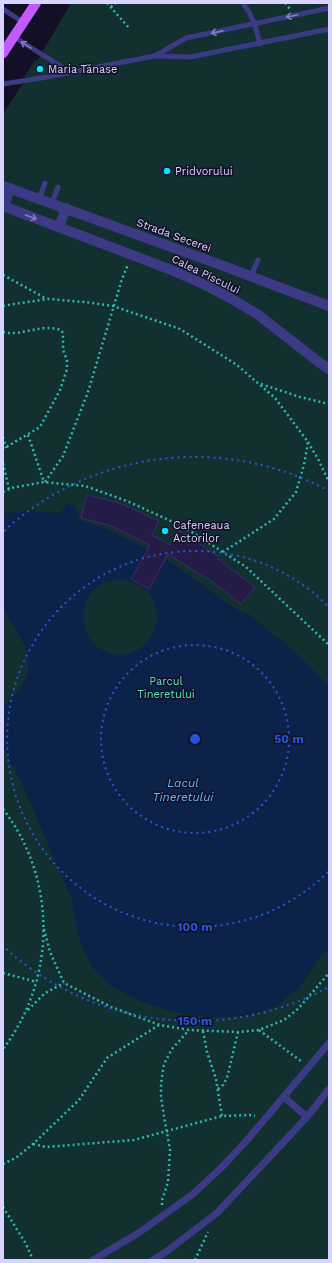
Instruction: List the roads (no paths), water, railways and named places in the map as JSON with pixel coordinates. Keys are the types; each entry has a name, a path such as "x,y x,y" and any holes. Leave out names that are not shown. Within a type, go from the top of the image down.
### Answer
{"main road":[{"path":"3,53 36,3"}],"street":[{"name":"Strada Secerei","path":"3,206 7,187 329,306"},
{"name":"Calea Piscului","path":"3,206 132,255 203,284 257,314 329,369"},
{"path":"59,227 66,208"},
{"path":"93,1260 140,1232 193,1194 223,1166 329,1043"},
{"path":"153,1260 217,1213 329,1090"},
{"path":"284,1097 306,1117"}],"lane":[{"path":"243,3 250,12 256,24 260,44"},
{"path":"154,56 186,38 329,8"},
{"path":"3,9 24,23"},
{"path":"3,84 154,56 190,57 329,29"},
{"path":"14,37 70,72"},
{"path":"39,199 45,183"},
{"path":"52,203 58,187"},
{"path":"251,276 258,260"}],"water":[{"name":"Lacul Tineretului","path":"67,504 76,506 79,520 109,530 169,561 237,610 249,614 297,654 329,686 329,949 318,959 299,988 276,1006 250,1015 207,1017 174,1012 142,1002 111,986 92,967 81,944 75,921 72,900 24,788 3,747 3,708 23,685 28,671 28,656 24,644 3,608 3,513 28,511 61,513","holes":["124,580 132,582 145,590 152,599 156,609 157,620 154,631 148,641 140,649 128,654 110,653 102,650 89,638 85,630 84,612 89,596 94,590 110,581"]}],"place":[{"name":"Maria Tănase","path":"40,69"},
{"name":"Pridvorului","path":"167,171"},
{"name":"Cafeneaua Actorilor","path":"165,531"}],"park label":[{"name":"Parcul Tineretului","path":"166,687"}]}
